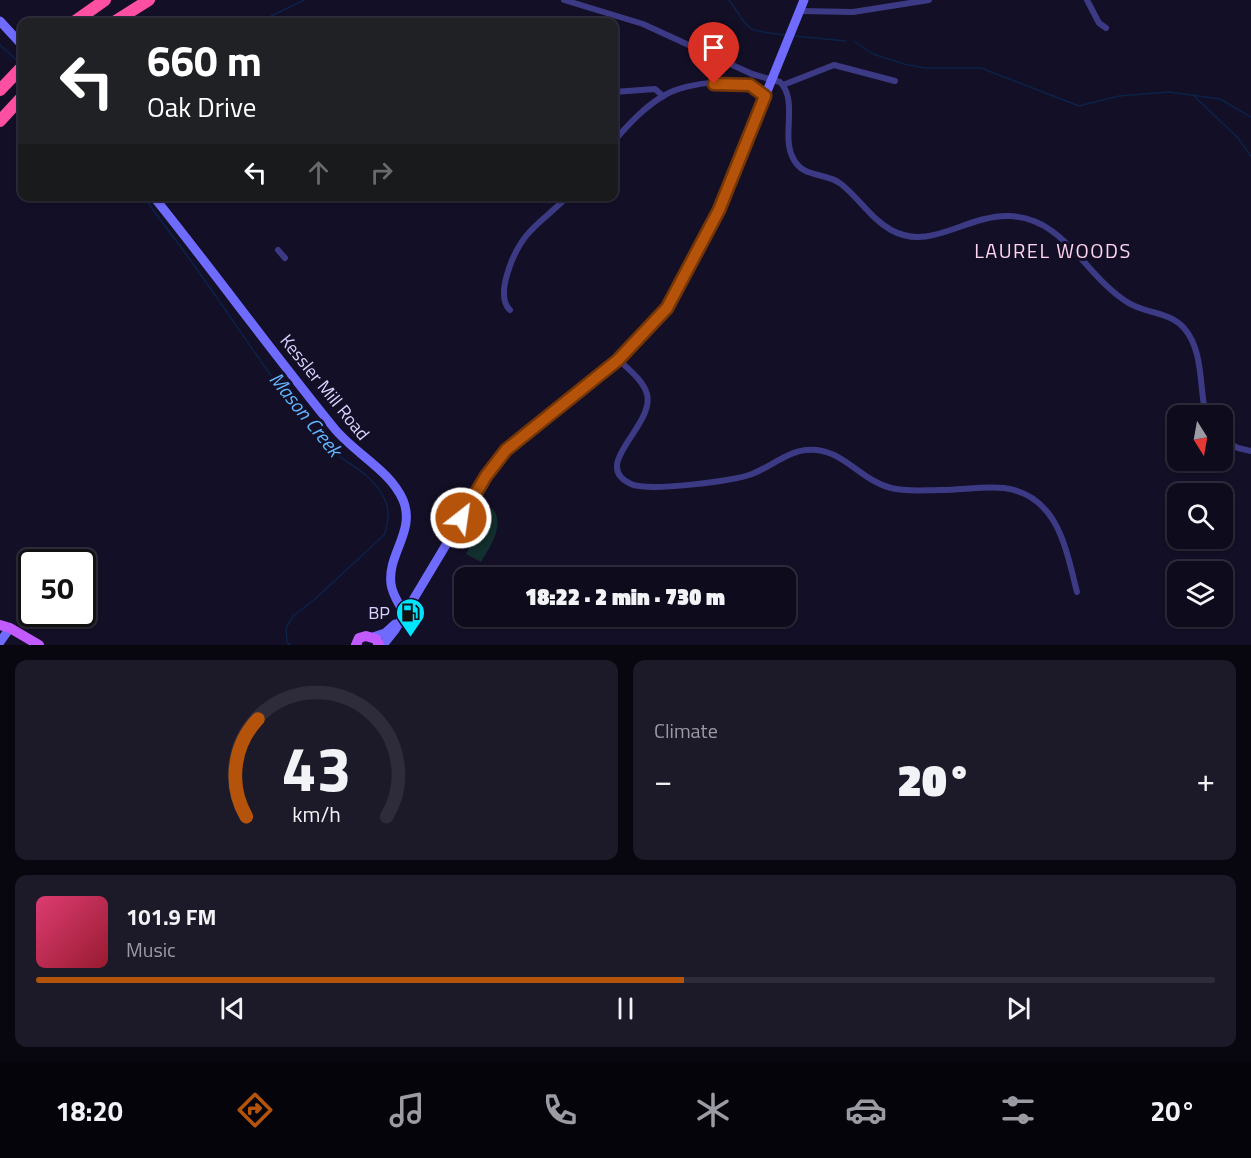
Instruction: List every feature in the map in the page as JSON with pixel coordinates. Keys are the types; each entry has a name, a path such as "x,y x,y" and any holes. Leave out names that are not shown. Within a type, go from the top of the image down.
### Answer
{"highway":[{"path":"80,18 105,0"},
{"path":"120,18 149,0"},
{"path":"3,86 18,71"},
{"path":"0,121 18,102"}],"main road":[{"path":"355,644 364,636 378,642 401,617 495,463 524,433 618,360 657,321 676,294 722,202 804,0"},
{"path":"0,21 18,40"},
{"name":"Kessler Mill Road","path":"157,201 334,428 398,492 405,506 406,522 403,538 391,568 390,582 401,617"},
{"path":"0,615 5,626 39,645"},
{"path":"0,642 5,626"}],"street":[{"path":"564,0 643,24 752,74 772,78 783,85 787,98 788,145 797,165 807,173 841,183 890,230 918,238 937,235 982,217 1010,216 1039,222 1058,233 1096,278 1124,301 1140,309 1167,316 1182,326 1189,335 1198,360 1204,405"},
{"path":"800,11 853,12 929,0"},
{"path":"1087,0 1100,23 1106,28"},
{"path":"783,85 826,66 836,64 895,81"},
{"path":"618,137 663,96 676,90 734,82 750,85 765,96"},
{"path":"618,92 655,89 663,96"},
{"path":"510,309 502,299 503,286 526,236 563,201"},
{"path":"278,250 285,258"},
{"path":"618,360 641,383 648,401 643,422 618,454 619,470 629,483 639,486 732,480 756,473 796,452 808,449 837,456 868,478 896,489 1010,489 1036,501 1055,521 1062,535 1077,592"},
{"path":"1233,446 1251,451"}],"green space":[{"path":"492,508 496,514 497,528 492,543 481,562 466,554"}],"waterway":[{"path":"260,18 269,17 304,0"},
{"path":"729,0 750,28 785,35"},
{"path":"794,36 846,41"},
{"path":"855,42 873,54 904,64 925,68 981,68 1079,106 1119,96 1169,92 1220,99 1251,117"},
{"name":"Mason Creek","path":"0,45 18,61"},
{"path":"1192,94 1238,138 1251,156"},
{"name":"Mason Creek","path":"147,201 295,408 329,448 369,478 387,504 388,518 384,535 315,599 293,616 286,628 287,642 290,645"}],"place":[{"name":"BP","path":"411,638"}],"district":[{"name":"LAUREL WOODS","path":"1053,250"}],"route":[{"path":"461,518 486,476 506,450 618,360 657,321 676,294 719,210 765,96 756,87 750,85 734,82 714,84"}]}
